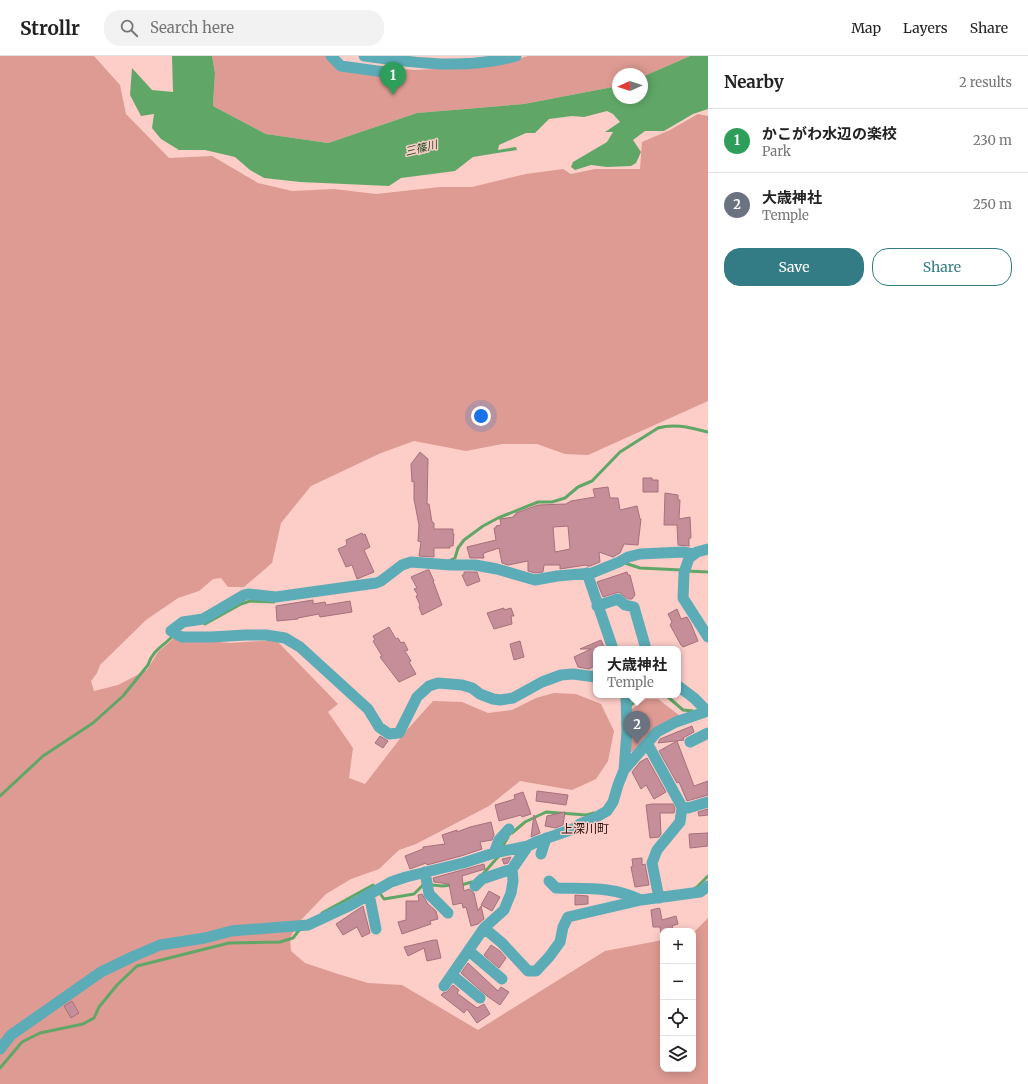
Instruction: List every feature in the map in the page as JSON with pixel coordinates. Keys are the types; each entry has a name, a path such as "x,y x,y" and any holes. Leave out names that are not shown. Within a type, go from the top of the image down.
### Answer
{"street":[{"path":"331,56 341,66 399,74"},
{"path":"364,56 420,64 467,64 516,56"},
{"path":"708,549 693,554 689,558 684,573 683,598 708,637"},
{"path":"593,677 573,674 561,675 542,682 512,698 500,700 480,694 472,688 456,684 438,683 429,686 417,697 398,733 389,734 379,727 368,709 300,647 285,638 266,635 211,637 179,635 171,631 183,622 203,619 244,595 248,594 276,597 376,583 381,581 402,565 411,562 451,566 475,565 497,569 535,580 556,576 592,573 603,570 628,557 640,554 689,552 693,554"},
{"path":"587,573 612,646"},
{"path":"597,606 618,599 625,605 634,607 645,646"},
{"path":"624,770 657,732 676,722 708,711 681,688"},
{"path":"0,1049 12,1035 101,972 160,945 205,938 230,931 308,925 351,905 391,882 463,863 494,853 528,846 546,838 573,830 580,824 593,819 607,811 613,802 624,770 627,731 626,698"},
{"path":"690,742 708,733"},
{"path":"647,743 682,807 680,822 657,850 652,863 659,898"},
{"path":"682,807 688,808 708,802"},
{"path":"494,853 499,840 509,828"},
{"path":"541,854 546,838"},
{"path":"475,886 482,879 512,869 528,846"},
{"path":"444,986 484,928 504,910 509,902 512,893 512,869"},
{"path":"425,872 429,894 448,913"},
{"path":"549,881 556,888 610,890 621,892 641,900"},
{"path":"484,928 502,943 528,971 536,971 560,942 563,927 568,917 641,900 700,892 708,886"},
{"path":"369,894 376,929"},
{"path":"469,951 502,979"},
{"path":"452,975 480,998"}],"shaded area":[{"path":"0,56 94,56 120,85 126,114 169,158 212,156 258,183 292,191 334,189 376,194 440,187 472,187 526,174 563,169 571,174 595,169 640,169 642,142 670,130 698,114 708,116 708,401 588,455 565,454 537,444 502,444 466,451 414,441 381,453 311,486 281,523 272,563 244,587 228,587 221,578 213,579 199,591 178,598 146,620 100,665 97,673 91,681 94,691 118,685 147,670 158,652 174,638 230,643 276,640 338,704 328,712 353,748 349,778 365,784 406,731 433,701 462,702 488,713 512,710 536,698 554,693 576,694 601,704 614,731 608,761 596,779 572,790 520,781 489,806 416,844 399,850 379,869 351,879 326,894 299,922 290,938 291,951 305,963 338,974 368,983 402,985 478,1030 605,951 660,941 660,1072 696,1072 696,930 708,918 708,1084 0,1084"},
{"path":"212,56 326,56 350,65 416,70 468,67 511,61 528,56 690,56 648,74 648,68 612,68 612,87 524,104 417,113 328,143 266,134 213,106 215,73"},
{"path":"646,699 658,699 680,716 637,751 629,752 629,711"}],"water":[{"name":"三篠川","path":"172,56 212,56 215,73 213,106 266,134 328,143 417,113 524,104 612,87 612,104 648,104 648,74 690,56 708,56 708,109 693,114 664,131 645,131 633,140 641,152 636,163 631,166 607,167 591,165 575,170 571,167 573,162 607,142 613,132 605,132 620,122 613,114 607,111 584,117 572,116 549,119 535,133 526,133 499,145 498,150 516,147 517,150 473,157 455,171 401,178 389,186 300,182 264,178 250,170 235,157 205,150 179,150 161,139 152,128 154,114 141,116 130,95 132,68 152,90 173,92"}],"building":[{"path":"420,452 428,459 427,504 429,504 434,529 453,529 454,534 453,546 450,546 450,548 434,548 434,557 419,556 421,542 418,541 419,525 414,499 414,481 412,482 411,464"},
{"path":"643,478 658,480 658,492 643,492"},
{"path":"608,487 610,498 618,498 620,510 637,506 641,519 638,545 624,544 620,553 613,557 599,552 600,562 590,566 586,565 560,569 560,565 544,565 543,572 535,573 528,571 528,561 508,565 502,563 499,548 484,553 484,558 470,558 467,547 496,540 494,528 501,525 500,519 514,517 516,513 538,505 566,504 571,501 595,497 593,489","holes":["568,526 570,549 555,552 553,527"]},
{"path":"665,493 678,495 678,500 680,500 679,519 690,517 691,538 689,538 689,546 678,545 677,525 664,525"},
{"path":"362,533 363,535 365,534 370,547 364,550 374,572 357,579 352,565 346,567 338,549 347,545 346,540"},
{"path":"429,570 434,581 442,605 422,615 416,596 418,595 414,589 417,588 411,577"},
{"path":"464,572 477,572 480,581 467,586 462,575 464,575"},
{"path":"627,572 628,575 630,575 635,595 632,599 628,599 619,592 603,597 597,582"},
{"path":"313,600 313,604 325,602 326,605 350,601 352,612 320,617 319,614 298,619 277,621 276,606"},
{"path":"504,608 504,610 511,608 514,616 511,616 512,624 494,629 487,613"},
{"path":"677,609 681,619 687,617 698,641 683,647 670,625 672,622 668,614"},
{"path":"389,627 396,639 398,638 401,643 404,642 408,650 405,651 411,661 409,662 416,674 399,682 380,657 382,656 373,641 375,640 373,636"},
{"path":"601,640 604,646 593,646 593,667 589,669 578,667 574,657 591,649 580,649"},
{"path":"520,641 524,657 514,660 510,644"},
{"path":"692,726 694,732 683,738 684,740 658,743 660,739"},
{"path":"380,736 388,741 383,748 375,743"},
{"path":"677,741 694,786 708,781 708,795 687,801 679,782 677,783 659,751"},
{"path":"647,758 666,792 654,799 646,785 641,789 632,772 640,762"},
{"path":"537,791 568,795 566,805 536,801"},
{"path":"523,792 531,814 499,821 495,805 515,799 514,795"},
{"path":"673,804 675,808 674,813 660,813 661,834 659,837 650,838 646,805"},
{"path":"708,809 708,815 699,816 698,812"},
{"path":"565,812 563,825 556,828 545,826 547,816"},
{"path":"534,815 540,833 531,837"},
{"path":"491,822 494,835 492,840 480,842 482,849 427,865 426,863 410,869 405,856 423,849 423,847 445,844 442,835"},
{"path":"708,833 708,846 690,848 689,834"},
{"path":"511,857 508,863 504,864 502,859"},
{"path":"642,858 642,865 645,864 649,885 635,887 631,867 633,866 632,859"},
{"path":"484,864 485,869 462,876 464,891 469,889 474,893 478,911 481,906 484,919 478,924 471,926 466,907 463,908 462,903 453,905 449,884 434,882 433,878"},
{"path":"489,891 500,897 492,911 481,905"},
{"path":"422,894 428,904 436,911 438,919 430,921 431,924 402,934 398,922 406,920 406,901 419,901 418,895"},
{"path":"575,895 588,896 588,904 575,905"},
{"path":"363,906 370,933 362,937 357,927 343,935 336,924"},
{"path":"659,908 662,920 676,916 678,924 672,926 673,928 653,927 651,910"},
{"path":"437,940 441,958 427,961 424,948 408,956 404,947"},
{"path":"491,945 500,951 506,958 499,968 484,955"},
{"path":"468,963 498,991 501,987 509,992 500,1005 487,996 461,973"},
{"path":"453,985 459,990 457,993 477,1008 484,1004 490,1014 477,1023 467,1009 464,1013 441,995 447,992"},
{"path":"72,1001 79,1013 71,1018 64,1006"}],"waterway":[{"path":"449,561 455,558 458,548 464,540 483,526 498,518 538,502 552,502 565,498 578,487 592,481 620,452 658,428 677,426 708,432"},
{"path":"625,563 640,568 682,570"},
{"path":"687,571 708,572"},
{"path":"205,624 241,604 250,601 274,602"},
{"path":"0,796 43,756 93,723 123,696 148,665 155,652 173,636"},
{"path":"629,707 639,698"},
{"path":"669,698 683,710 694,712"},
{"path":"512,833 525,822 546,812 586,815 594,813"},
{"path":"503,848 508,837"},
{"path":"482,875 498,857"},
{"path":"695,888 708,876"},
{"path":"461,885 472,882"},
{"path":"379,892 384,899 414,894 424,884 442,886 453,885"},
{"path":"322,913 373,885 375,888"},
{"path":"0,1068 22,1042 40,1033 83,1024 94,1018 99,1007 117,985 137,966 229,943 280,942 293,938 300,929"}],"place":[{"name":"かこがわ水辺の楽校","path":"393,95"},
{"name":"大歳神社","path":"637,744"}],"district":[{"name":"上深川町","path":"585,828"}]}
